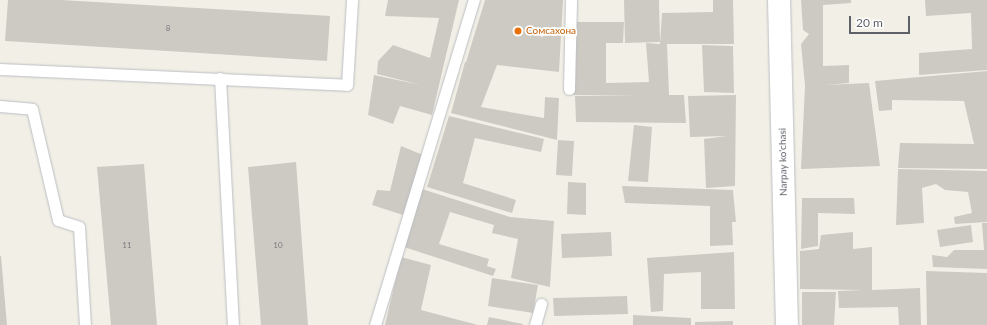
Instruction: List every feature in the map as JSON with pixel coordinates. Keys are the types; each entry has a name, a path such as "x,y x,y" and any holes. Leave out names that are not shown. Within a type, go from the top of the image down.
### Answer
{"main road":[{"name":"Narpay ko'chasi","path":"779,0 787,325"}],"lane":[{"path":"0,69 347,85 352,0"},
{"path":"375,325 474,0"},
{"path":"568,89 571,0"},
{"path":"220,78 233,325"},
{"path":"0,106 32,109 58,220 79,227 85,325"},
{"path":"535,325 541,304"}],"building":[{"path":"8,0 62,0 330,16 327,61 5,41"},
{"path":"388,0 459,0 432,115 400,106 393,124 368,115 374,75 421,85 377,74 378,61 393,45 430,58 439,18 385,16"},
{"name":"Сомсахона","path":"485,0 563,0 559,72 497,65 481,107 544,118 545,97 559,98 557,140 451,113 465,62 480,64 466,62"},
{"path":"624,0 659,0 660,42 625,43"},
{"path":"713,0 733,0 734,44 667,44 669,95 684,95 686,123 576,122 575,96 638,96 572,95 576,22 624,22 623,43 606,43 606,83 649,82 646,43 660,44 662,13 713,12"},
{"path":"801,0 851,0 851,3 823,5 823,66 849,65 849,83 825,85 869,83 880,166 801,169 805,86 801,44 809,34 803,30"},
{"path":"925,0 987,0 987,70 919,75 919,53 972,49 971,13 926,16"},
{"path":"702,45 733,46 734,93 704,92"},
{"path":"987,71 987,169 898,168 900,143 974,144 964,101 892,100 892,110 879,111 875,81"},
{"path":"736,95 735,186 706,188 704,139 727,136 690,137 688,96"},
{"path":"449,116 544,139 541,152 475,138 463,183 516,200 512,213 427,187"},
{"path":"634,125 652,127 648,182 628,181"},
{"path":"558,140 574,141 572,176 556,175"},
{"path":"401,146 423,155 403,215 372,205 377,190 390,191"},
{"path":"296,162 308,325 261,325 248,167"},
{"path":"144,164 157,325 111,325 97,167"},
{"path":"898,169 987,171 987,222 955,224 954,217 972,213 968,192 945,190 936,184 922,188 924,223 896,225"},
{"path":"568,182 586,183 586,215 567,214"},
{"path":"622,186 733,190 736,222 732,222 733,245 710,246 710,206 625,203"},
{"path":"422,189 510,217 554,221 550,287 511,278 518,239 492,233 494,225 450,212 439,244 489,259 487,266 496,269 493,276 404,247"},
{"path":"802,198 854,198 855,214 818,213 818,246 801,249"},
{"path":"982,223 987,223 987,269 933,267 932,255 947,257 954,250 984,250"},
{"path":"971,225 973,242 940,247 937,230"},
{"path":"611,232 612,256 562,258 561,234"},
{"path":"853,232 853,249 872,247 872,290 920,288 921,325 899,325 898,307 839,308 838,291 864,290 800,289 800,251 819,249 821,235"},
{"path":"734,252 735,309 701,309 701,272 664,274 663,311 651,312 647,258"},
{"path":"1,256 7,325 0,325"},
{"path":"401,257 431,265 421,310 478,325 385,325"},
{"path":"926,271 987,273 987,325 927,325"},
{"path":"492,278 538,285 533,313 488,306"},
{"path":"802,292 836,292 834,325 802,325"},
{"path":"627,296 628,314 554,316 553,298"},
{"path":"633,315 691,318 691,325 633,325"},
{"path":"489,317 523,324 523,325 487,325"},
{"path":"733,321 733,325 695,325 695,322"}],"place":[{"name":"Сомсахона","path":"518,31"}]}
